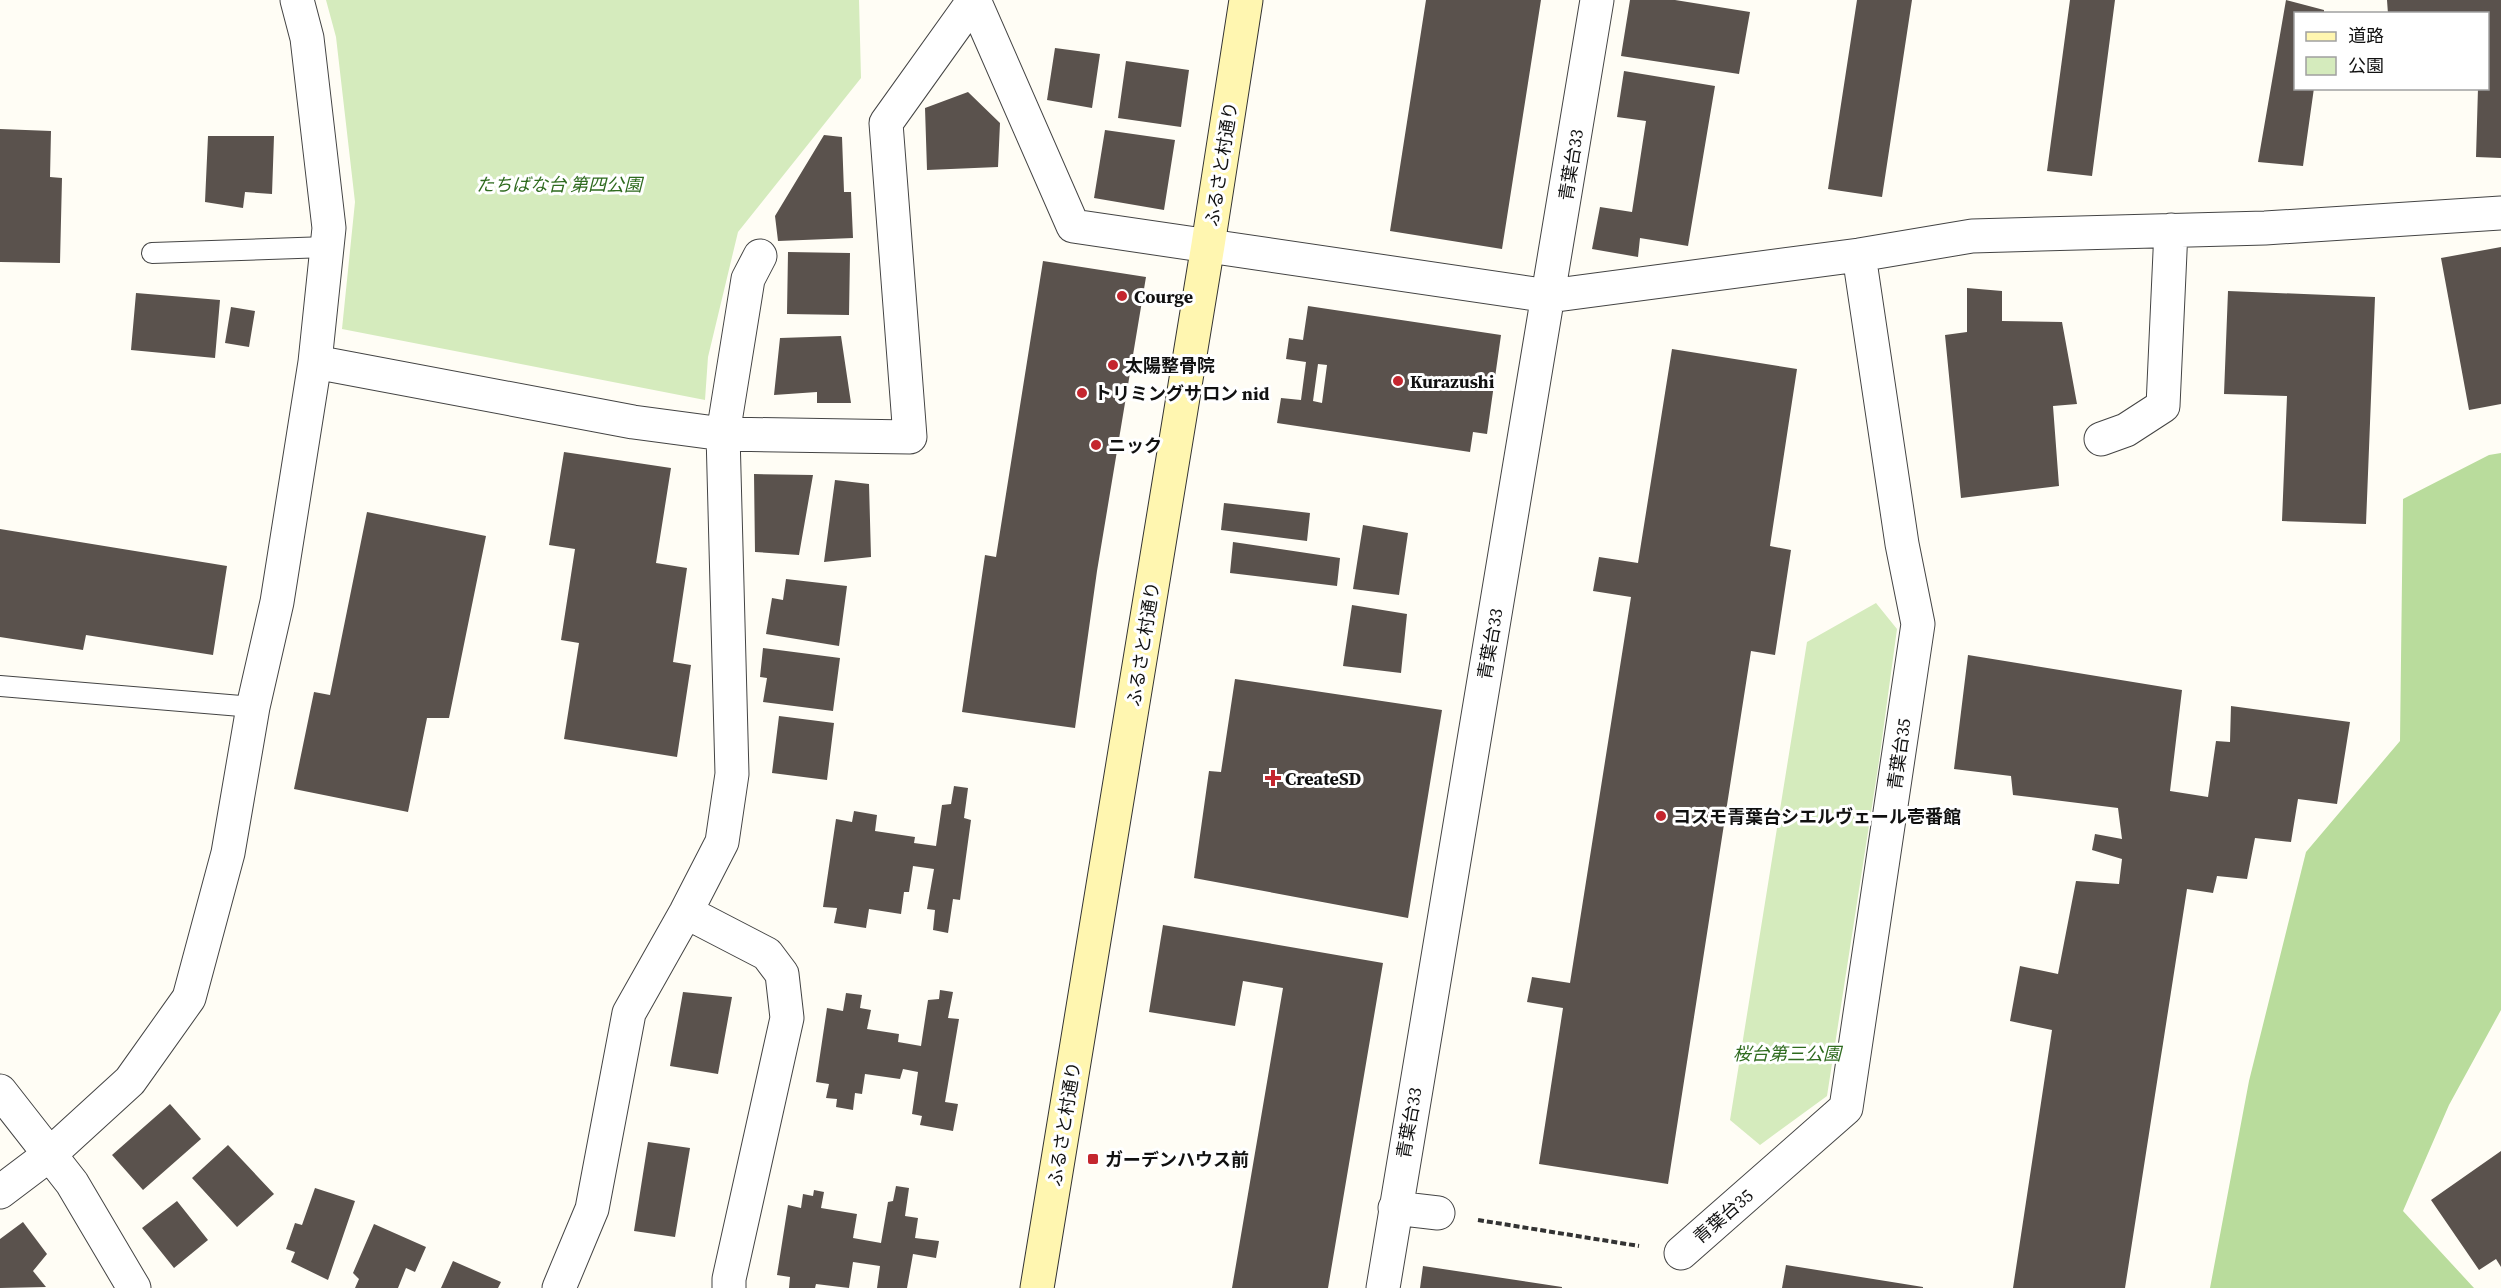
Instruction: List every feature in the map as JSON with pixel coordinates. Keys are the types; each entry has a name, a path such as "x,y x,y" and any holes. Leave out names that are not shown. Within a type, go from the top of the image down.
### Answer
{"street":[{"path":"0,1192 49,1155 130,1081 189,998 228,853 253,707 277,602 315,362 329,228 307,38 297,0"},
{"path":"315,362 633,422 723,434 910,438 886,123 974,0"},
{"path":"974,0 1073,226 1550,296 1859,255 1971,236 2265,228 2501,213"},
{"name":"ふるさと村通り","path":"1037,1288 1246,0"},
{"name":"青葉台33","path":"1383,1288 1550,296 1597,0"},
{"path":"2101,439 2126,430 2163,406 2171,230"},
{"name":"青葉台35","path":"1681,1253 1846,1108 1918,624 1902,544 1859,255"},
{"path":"558,1288 592,1209 629,1013 686,912 722,842 732,774 723,434 748,279 760,256"},
{"path":"686,912 768,954 782,974 787,1018 729,1279 729,1288"},
{"path":"0,1091 72,1183 134,1288"},
{"path":"1395,1208 1438,1213"}],"lane":[{"path":"152,253 327,247"},
{"path":"0,686 253,707"}],"path":[{"path":"1438,1213 1681,1253"}],"green space":[{"name":"たちばな台 第四公園","path":"326,0 859,0 861,78 738,232 708,357 705,400 342,329 355,202 336,37"},
{"path":"2501,453 2501,1010 2449,1105 2403,1211 2474,1288 2210,1288 2249,1081 2306,852 2400,741 2403,499 2489,455"},
{"name":"桜台第三公園","path":"1876,603 1897,629 1827,1096 1760,1145 1730,1120 1807,642"}],"building":[{"path":"1426,0 1541,0 1502,249 1390,231"},
{"path":"1630,0 1675,0 1750,12 1739,74 1621,56"},
{"path":"1857,0 1912,0 1882,197 1828,189"},
{"path":"2070,0 2115,0 2092,176 2047,171"},
{"path":"2286,0 2324,10 2324,12 2294,12 2294,90 2314,90 2303,166 2258,162"},
{"path":"2387,0 2501,0 2501,158 2476,157 2478,90 2489,90 2489,12 2388,12"},
{"path":"1055,48 1100,54 1092,108 1047,100"},
{"path":"1126,61 1189,70 1181,127 1118,118"},
{"path":"1624,71 1715,86 1688,246 1640,238 1638,257 1592,249 1600,207 1632,212 1646,121 1617,117"},
{"path":"968,92 1000,123 998,167 927,170 925,108"},
{"path":"0,129 51,131 50,177 62,178 60,263 0,262"},
{"path":"1105,130 1175,140 1164,210 1094,198"},
{"path":"824,135 842,137 844,192 851,192 853,238 778,241 775,216"},
{"path":"208,136 274,136 272,194 245,192 243,208 205,202"},
{"path":"2501,247 2501,404 2469,410 2441,258"},
{"path":"788,252 850,253 849,315 787,314"},
{"path":"1043,261 1146,277 1097,571 1075,728 962,712 985,555 996,557"},
{"path":"1967,288 2002,291 2002,321 2062,322 2077,404 2053,406 2059,486 1961,498 1945,335 1967,332"},
{"path":"2228,291 2375,297 2366,524 2282,521 2287,396 2224,394"},
{"path":"136,293 220,300 215,358 131,350"},
{"path":"1308,306 1501,335 1487,434 1473,432 1470,452 1277,423 1281,398 1301,400 1306,362 1286,359 1289,338 1303,340","holes":["1318,364 1327,365 1322,403 1313,401"]},
{"path":"231,307 255,311 249,347 225,343"},
{"path":"841,336 851,403 817,403 817,392 774,395 780,338"},
{"name":"コスモ青葉台シエルヴェール壱番館","path":"1672,349 1797,369 1770,546 1791,550 1775,655 1751,651 1668,1184 1539,1164 1563,1008 1527,1002 1532,977 1570,983 1631,597 1593,591 1599,557 1638,563"},
{"path":"564,452 671,468 656,563 687,568 673,662 691,665 677,757 564,739 579,643 561,640 575,549 549,545"},
{"path":"754,474 813,475 799,555 755,552"},
{"path":"835,480 869,484 871,557 824,562"},
{"path":"1224,503 1310,513 1307,541 1221,530"},
{"path":"367,512 486,536 449,718 427,718 408,812 294,789 314,692 330,695"},
{"path":"1363,525 1408,533 1399,595 1353,589"},
{"path":"0,529 227,566 213,655 86,635 83,650 0,637"},
{"path":"1233,542 1340,558 1337,586 1230,573"},
{"path":"786,579 847,586 839,646 766,634 772,598 783,600"},
{"path":"1352,605 1407,614 1401,673 1343,666"},
{"path":"763,648 840,658 833,711 763,702 767,678 760,677"},
{"path":"1968,655 2182,690 2170,791 2208,797 2216,741 2230,742 2231,706 2350,722 2337,804 2298,799 2291,842 2255,838 2247,879 2217,876 2213,893 2187,889 2125,1288 2013,1288 2052,1030 2010,1021 2020,966 2058,974 2076,881 2119,884 2122,859 2092,850 2095,834 2122,839 2118,808 2013,795 2011,776 1954,769"},
{"path":"1235,679 1442,710 1408,918 1194,878 1209,771 1221,772"},
{"path":"779,716 834,723 827,780 772,773"},
{"path":"954,786 968,788 964,818 971,820 960,900 953,899 948,933 933,930 935,910 927,909 934,869 913,866 909,892 904,892 901,914 869,909 866,928 834,923 837,908 823,907 836,819 852,822 854,811 877,815 875,831 915,837 914,843 936,846 942,805 951,804"},
{"path":"1163,925 1383,963 1328,1288 1232,1288 1283,988 1243,981 1235,1026 1149,1012"},
{"path":"940,990 953,992 948,1018 959,1019 945,1102 958,1104 953,1131 920,1125 922,1116 912,1114 918,1072 903,1069 900,1079 865,1074 862,1094 855,1093 853,1110 836,1107 837,1099 826,1098 829,1084 816,1082 827,1008 843,1011 846,993 862,995 860,1008 871,1010 867,1029 899,1034 898,1042 921,1046 928,1000 939,999"},
{"path":"683,992 732,997 718,1074 670,1066"},
{"path":"170,1104 201,1139 143,1190 112,1155"},
{"path":"648,1142 690,1148 675,1237 634,1231"},
{"path":"228,1145 274,1194 237,1227 192,1178"},
{"path":"2501,1151 2501,1267 2496,1259 2479,1270 2431,1200"},
{"path":"896,1186 909,1188 905,1216 918,1218 915,1238 939,1241 936,1258 913,1254 907,1288 877,1288 880,1266 853,1262 849,1288 816,1284 815,1288 789,1288 790,1277 777,1275 788,1205 801,1208 803,1194 813,1196 814,1190 824,1192 821,1208 857,1214 853,1238 881,1243 888,1202 893,1201"},
{"path":"315,1188 355,1201 328,1280 291,1262 295,1252 286,1249 295,1223 302,1225"},
{"path":"177,1201 208,1240 174,1268 142,1228"},
{"path":"23,1222 47,1254 33,1271 46,1287 0,1288 0,1239"},
{"path":"374,1224 426,1247 415,1272 406,1268 398,1288 355,1288 359,1279 353,1273"},
{"path":"453,1261 501,1282 498,1288 441,1288"},
{"path":"1786,1265 1923,1287 1923,1288 1782,1288"},
{"path":"1423,1266 1562,1287 1562,1288 1420,1288"}],"place":[{"name":"Courge","path":"1122,296"},
{"name":"太陽整骨院","path":"1113,365"},
{"name":"Kurazushi","path":"1398,381"},
{"name":"トリミングサロン nid","path":"1082,393"},
{"name":"ニック","path":"1096,445"},
{"name":"CreateSD","path":"1273,778"},
{"name":"コスモ青葉台シエルヴェール壱番館","path":"1661,816"},
{"name":"ガーデンハウス前","path":"1093,1159"}]}
